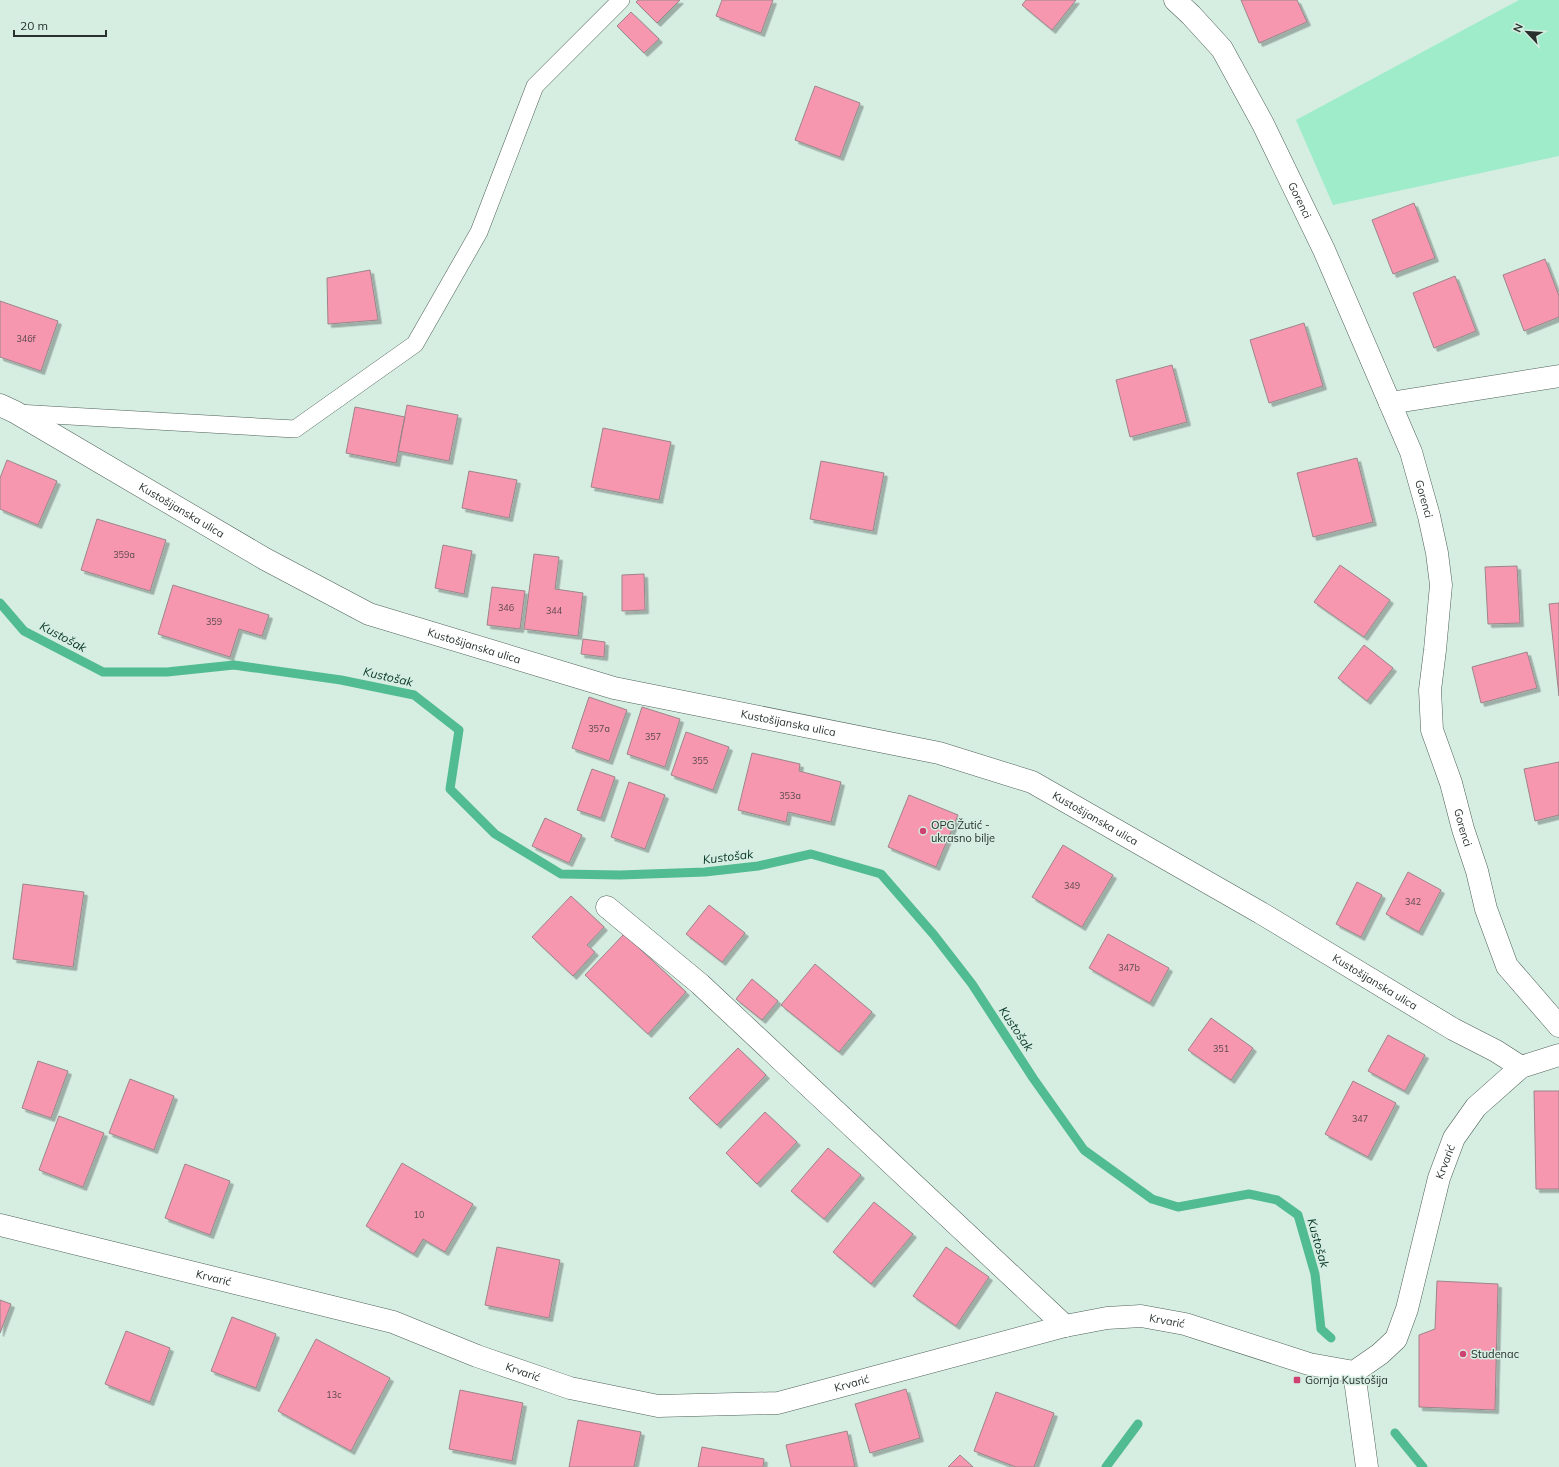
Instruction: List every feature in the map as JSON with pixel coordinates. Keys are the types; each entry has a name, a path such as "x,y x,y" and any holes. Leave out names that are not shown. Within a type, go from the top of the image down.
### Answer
{"street":[{"name":"Gorenci","path":"1175,0 1222,49 1263,124 1324,250 1411,452 1429,516 1437,553 1441,585 1430,690 1432,730 1451,783 1463,829 1477,871 1486,909 1507,966 1559,1026"},
{"path":"1390,403 1559,376"},
{"name":"Kustošijanska ulica","path":"8,409 265,559 369,614 614,688 939,753 1032,782 1261,913 1453,1029 1496,1051 1521,1067"},
{"path":"607,907 700,984 1065,1326"},
{"path":"1521,1067 1559,1055"},
{"name":"Krvarić","path":"0,1225 393,1322 477,1356 570,1388 658,1406 778,1403 1065,1326 1107,1318 1141,1316 1185,1324 1309,1364 1354,1372 1380,1354 1396,1339 1407,1309 1439,1178 1454,1138 1476,1107 1521,1067"},
{"path":"1354,1372 1367,1467"}],"lane":[{"path":"8,409 295,429 415,344 479,232 536,86 621,0"}],"green space":[{"path":"1519,0 1559,0 1559,156 1333,205 1296,120"}],"building":[{"path":"638,0 680,0 657,23 636,2"},
{"path":"722,0 773,0 761,33 716,16"},
{"path":"1026,0 1076,0 1052,30 1022,5"},
{"path":"1241,0 1297,0 1307,22 1259,43"},
{"path":"631,12 659,39 644,53 617,26"},
{"path":"815,86 860,103 840,157 795,140"},
{"path":"1414,203 1435,258 1393,274 1372,220"},
{"path":"1545,259 1559,296 1559,317 1524,331 1503,275"},
{"path":"370,270 378,320 328,324 327,278"},
{"path":"1455,276 1476,331 1434,348 1413,293"},
{"path":"0,301 58,321 41,371 0,357"},
{"path":"1304,323 1323,386 1269,403 1250,340"},
{"path":"1172,365 1187,422 1130,437 1116,380"},
{"path":"407,405 458,415 449,461 398,451"},
{"path":"355,407 405,417 396,463 346,453"},
{"path":"603,428 671,442 659,500 591,487"},
{"path":"1357,458 1373,522 1313,537 1297,473"},
{"path":"7,460 57,481 38,525 0,509 0,478"},
{"path":"821,461 884,473 873,531 810,519"},
{"path":"469,471 517,480 509,518 462,508"},
{"path":"97,519 166,540 150,591 81,570"},
{"path":"443,545 472,551 464,594 435,588"},
{"path":"534,554 559,557 555,589 583,593 578,636 524,629"},
{"path":"1340,565 1390,600 1364,637 1314,602"},
{"path":"1517,566 1520,623 1488,624 1485,567"},
{"path":"644,574 645,610 622,611 622,575"},
{"path":"173,585 269,615 262,636 239,629 230,657 158,634"},
{"path":"492,587 525,591 520,629 487,625"},
{"path":"1559,603 1559,696 1549,604"},
{"path":"583,639 605,642 604,657 581,654"},
{"path":"1364,645 1393,668 1367,701 1338,678"},
{"path":"1527,652 1537,688 1481,703 1472,667"},
{"path":"589,697 627,710 609,761 572,748"},
{"path":"642,707 680,719 665,767 627,754"},
{"path":"686,732 729,747 713,790 671,775"},
{"path":"752,753 800,764 799,771 841,782 831,822 788,812 786,822 738,810"},
{"path":"1559,762 1559,815 1535,821 1524,769"},
{"path":"592,769 615,777 601,818 577,810"},
{"path":"629,782 665,795 645,849 611,837"},
{"name":"OPG Žutić - ukrasno bilje","path":"909,795 958,815 936,867 888,847"},
{"path":"545,818 582,835 569,863 532,846"},
{"path":"1063,845 1113,875 1082,927 1032,897"},
{"path":"1408,872 1441,890 1419,932 1386,914"},
{"path":"1357,882 1382,895 1361,937 1336,924"},
{"path":"23,884 84,892 73,967 13,959"},
{"path":"571,896 604,927 587,945 595,952 573,976 532,937"},
{"path":"709,905 745,933 722,962 686,934"},
{"path":"624,934 686,992 648,1034 585,975"},
{"path":"1108,934 1169,968 1150,1003 1089,968"},
{"path":"815,964 872,1012 839,1052 781,1005"},
{"path":"752,979 778,1001 762,1020 736,999"},
{"path":"1211,1018 1253,1048 1231,1080 1188,1050"},
{"path":"1388,1035 1425,1055 1405,1091 1368,1071"},
{"path":"738,1048 766,1075 717,1125 689,1098"},
{"path":"38,1061 68,1071 51,1118 22,1108"},
{"path":"130,1079 174,1096 154,1150 109,1133"},
{"path":"1353,1081 1396,1103 1368,1157 1325,1134"},
{"path":"1534,1091 1559,1091 1559,1189 1536,1189"},
{"path":"765,1112 797,1142 757,1184 726,1153"},
{"path":"59,1116 104,1133 83,1187 39,1170"},
{"path":"828,1148 861,1175 824,1219 791,1191"},
{"path":"402,1163 473,1204 445,1252 423,1239 414,1254 366,1226"},
{"path":"185,1164 230,1181 210,1235 165,1218"},
{"path":"874,1202 913,1234 871,1284 833,1252"},
{"path":"497,1247 560,1260 549,1318 485,1305"},
{"path":"946,1247 989,1277 956,1326 913,1296"},
{"path":"1437,1281 1498,1284 1495,1410 1419,1407 1419,1335 1435,1329"},
{"path":"0,1300 11,1304 0,1333"},
{"path":"232,1317 276,1334 256,1388 211,1371"},
{"path":"126,1331 170,1348 150,1402 105,1384"},
{"path":"316,1339 390,1378 351,1451 278,1411"},
{"path":"906,1389 920,1438 870,1453 855,1404"},
{"path":"460,1390 523,1403 512,1461 449,1449"},
{"path":"996,1392 1054,1413 1034,1467 1016,1467 974,1451"},
{"path":"578,1420 641,1432 634,1467 569,1467"},
{"path":"847,1431 855,1467 791,1467 786,1445"},
{"path":"702,1447 764,1459 763,1467 698,1467"},
{"path":"960,1455 973,1467 948,1467"}],"waterway":[{"name":"Kustošak","path":"0,603 24,631 103,672 167,672 234,665 341,680 414,695 459,730 450,789 495,834 561,874 620,875 705,872 758,866 811,854 881,874 934,935 972,984 1033,1078 1084,1150 1152,1199 1178,1207 1249,1194 1277,1200 1298,1215 1315,1274 1321,1329 1331,1338"},
{"path":"1106,1467 1138,1424"},
{"name":"Kustošak","path":"1395,1433 1423,1467"}],"place":[{"name":"OPG Žutić - ukrasno bilje","path":"923,831"},
{"name":"Studenac","path":"1463,1354"},
{"name":"Gornja Kustošija","path":"1297,1380"}]}
